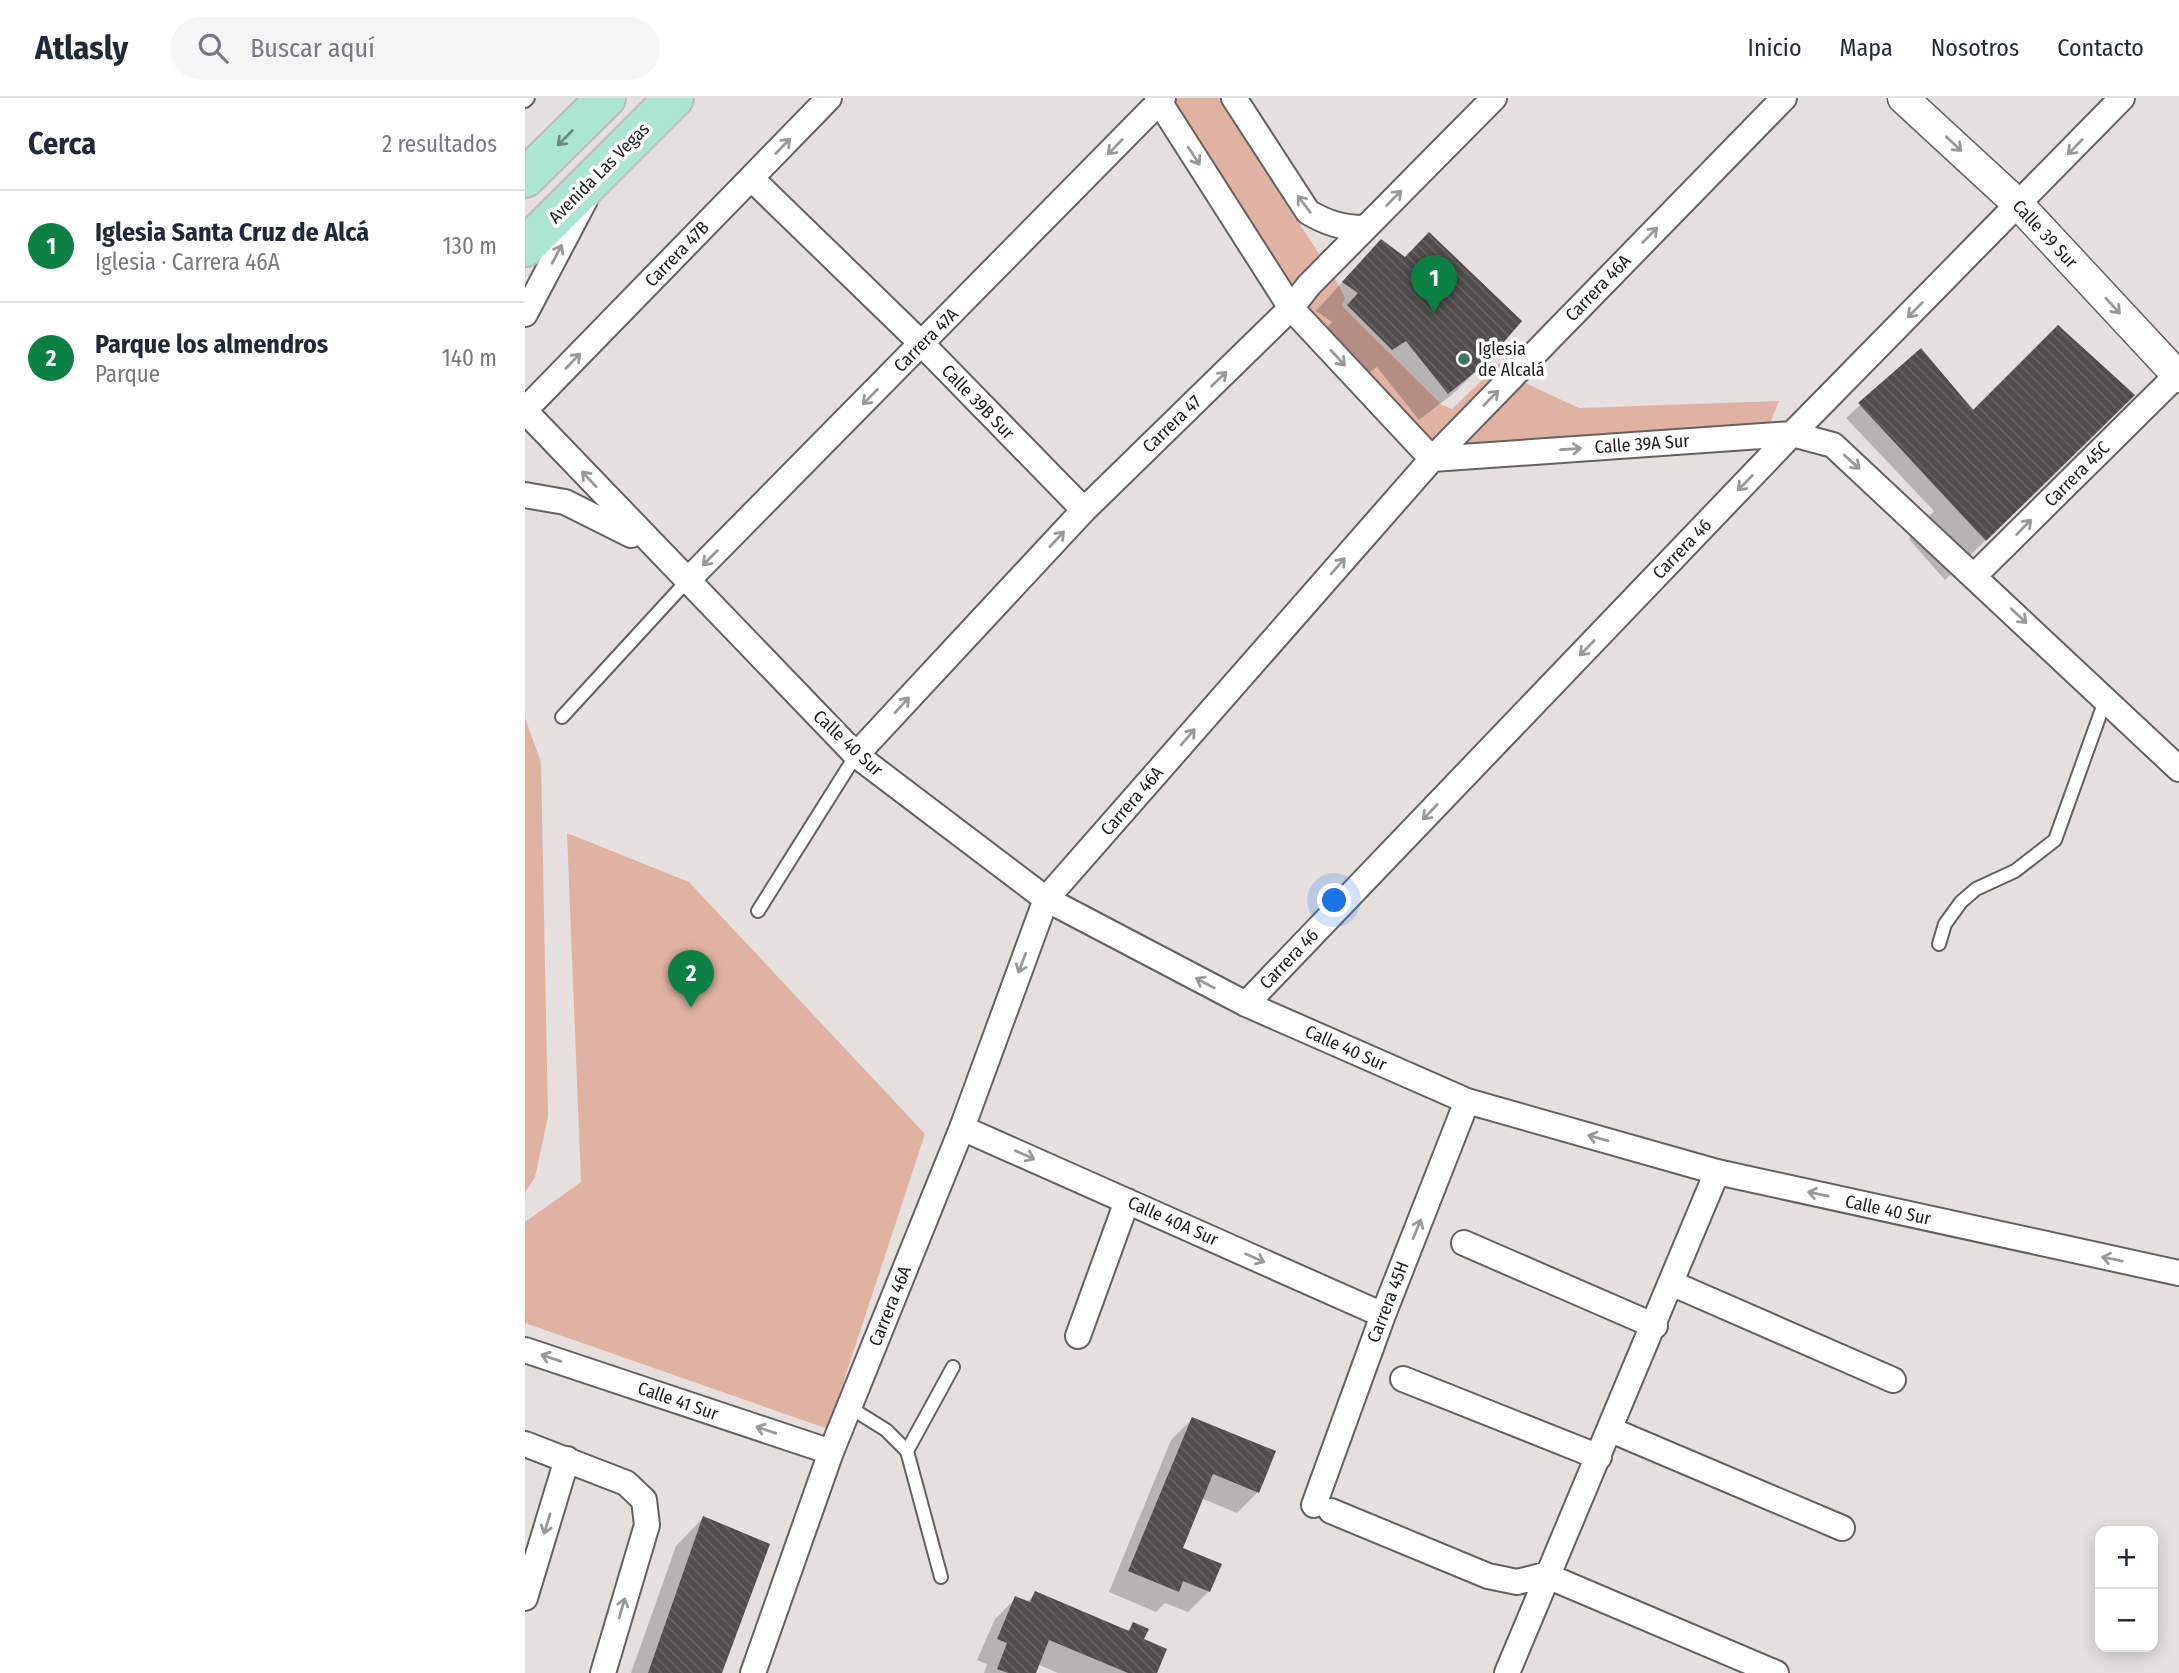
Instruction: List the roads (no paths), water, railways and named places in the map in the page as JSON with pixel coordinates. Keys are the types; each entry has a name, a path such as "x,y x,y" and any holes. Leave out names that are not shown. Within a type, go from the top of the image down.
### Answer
{"main road":[{"path":"525,178 606,98"},
{"name":"Avenida Las Vegas","path":"525,247 674,98"}],"street":[{"name":"Carrera 47B","path":"525,411 829,98"},
{"path":"1234,98 1308,212 1326,223 1364,228"},
{"name":"Carrera 47","path":"856,755 1084,510 1291,308 1309,285 1364,228 1494,98"},
{"name":"Carrera 46A","path":"753,1673 831,1452 962,1128 1046,899 1432,459 1784,98"},
{"name":"Calle 39 Sur","path":"1903,98 2019,205 2178,375"},
{"name":"Carrera 46","path":"1246,1004 1792,434 2122,98"},
{"path":"1160,99 1291,308 1432,459"},
{"name":"Carrera 47A","path":"687,581 1160,99"},
{"path":"525,314 600,173"},
{"name":"Calle 39B Sur","path":"751,178 922,344 1084,510"},
{"name":"Carrera 45C","path":"1975,575 2178,375"},
{"name":"Calle 40 Sur","path":"525,411 856,755 1046,899 1246,1004 1467,1101 1717,1172 2179,1273"},
{"name":"Calle 39A Sur","path":"1432,459 1792,434 1833,445 1975,575 2179,769"},
{"name":"Calle 40 Sur","path":"525,495 565,502 653,547"},
{"name":"Carrera 45H","path":"1467,1101 1383,1315 1323,1508 1488,1577 1517,1582 1545,1575"},
{"name":"Calle 40A Sur","path":"962,1128 1383,1315"},
{"path":"1507,1673 1545,1575 1611,1430 1717,1172"},
{"path":"1079,1336 1127,1201"},
{"path":"1464,1243 1655,1326"},
{"path":"1671,1283 1893,1380"},
{"name":"Calle 41 Sur","path":"525,1350 831,1452"},
{"path":"1403,1379 1599,1457"},
{"path":"1611,1430 1842,1528"},
{"path":"525,1444 626,1483 644,1500 647,1525 603,1673"},
{"path":"525,1598 567,1459"},
{"path":"1545,1575 1776,1673"}],"lane":[{"path":"562,717 687,581"},
{"path":"1938,944 1945,924 1961,902 1976,889 2015,871 2055,840 2106,698"},
{"path":"758,911 856,755"},
{"path":"907,1451 953,1367"},
{"path":"849,1407 886,1430 907,1451 941,1577"}],"place":[{"name":"Iglesia Santa Cruz de Alcá","path":"1434,313"},
{"name":"Iglesia de Alcalá","path":"1464,359"},
{"name":"Parque los almendros","path":"691,1008"}]}
